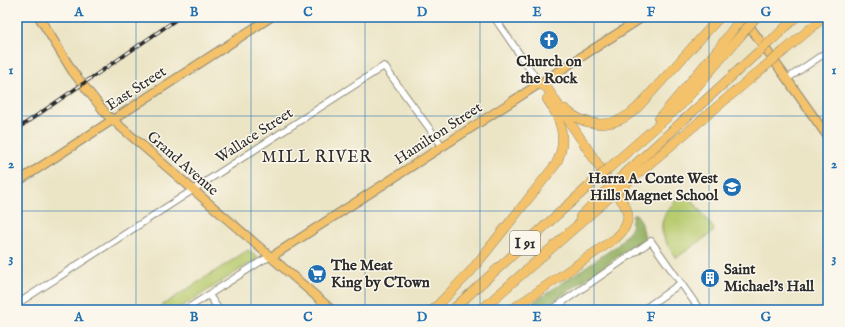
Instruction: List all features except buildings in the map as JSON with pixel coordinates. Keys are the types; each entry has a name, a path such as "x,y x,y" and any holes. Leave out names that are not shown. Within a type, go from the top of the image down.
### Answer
{"highway":[{"path":"555,100 575,117 586,122 605,124 626,117 638,107 720,17"},
{"path":"646,135 743,17"},
{"path":"646,135 681,105 756,17"},
{"path":"620,183 796,17"},
{"path":"811,30 824,17"},
{"path":"620,183 828,18"},
{"path":"511,310 616,238 622,232 627,223 628,212 624,204 547,88 540,84"},
{"path":"433,310 471,271 545,180 560,155 563,143 561,125 556,112 541,90 540,84"},
{"name":"I 91","path":"452,310 646,135"},
{"name":"I 91","path":"481,310 561,239 590,204 610,192 620,183"}],"main road":[{"name":"Grand Avenue","path":"39,17 73,72 112,120 332,310"},
{"name":"East Street","path":"17,182 270,17"},
{"name":"Hamilton Street","path":"271,257 643,17"},
{"path":"743,17 828,137"}],"street":[{"path":"494,17 540,84"},
{"path":"787,79 828,51"},
{"name":"Wallace Street","path":"17,304 384,66 442,147"},
{"path":"559,308 650,241 700,310"},
{"name":"Hamilton Street","path":"185,310 271,257"},
{"path":"642,310 681,283"},
{"path":"209,295 219,310"},
{"path":"821,310 828,305"}],"green space":[{"path":"686,192 714,229 713,232 676,258 664,238 662,222 670,208"},
{"path":"633,214 636,214 641,221 645,238 551,303 546,310 522,310 618,245 631,229"},
{"path":"248,250 258,258 177,310 155,310"}],"railway":[{"path":"17,129 180,17"}],"place":[{"name":"Church on the Rock","path":"549,40"},
{"name":"Harra A. Conte West Hills Magnet School","path":"732,187"},
{"name":"The Meat King by CTown","path":"317,274"},
{"name":"Saint Michael's Hall","path":"710,278"}],"district":[{"name":"MILL RIVER","path":"317,156"}]}
